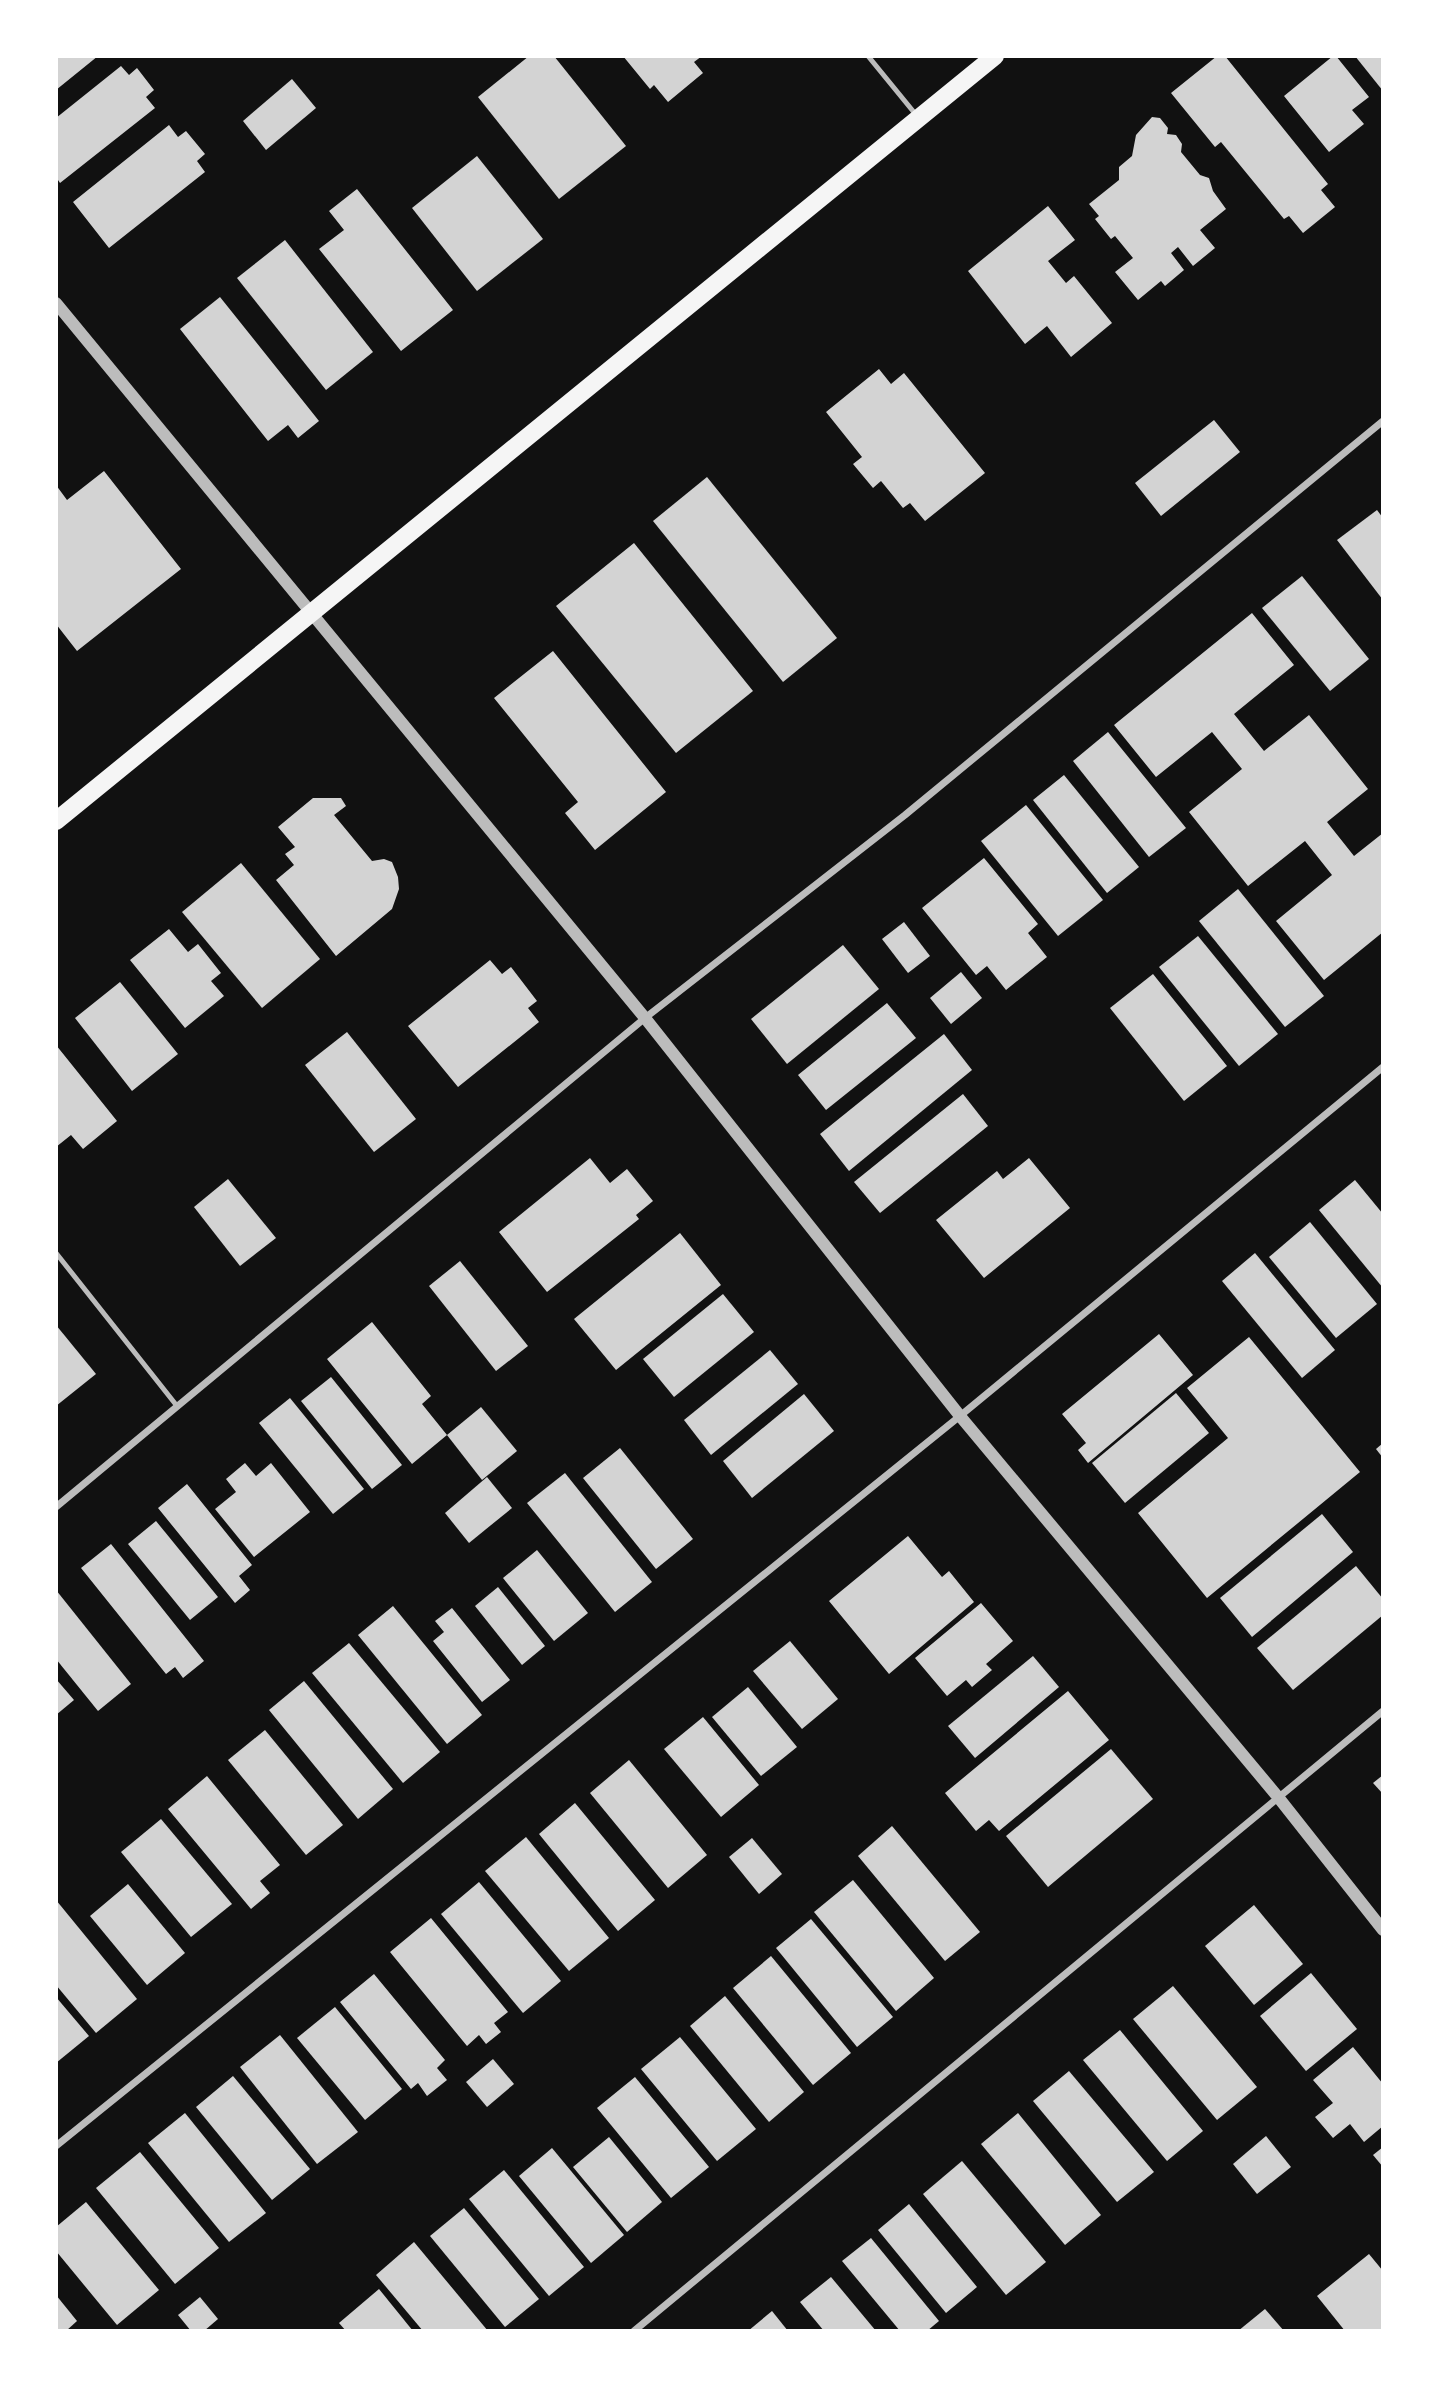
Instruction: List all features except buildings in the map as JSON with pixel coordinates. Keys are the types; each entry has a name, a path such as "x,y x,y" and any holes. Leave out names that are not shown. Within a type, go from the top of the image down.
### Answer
{"main road":[{"path":"56,821 995,56"}],"street":[{"path":"56,303 645,1018 960,1416 1278,1797 1383,1930"},
{"path":"56,1507 645,1018 905,815 1383,421"},
{"path":"56,2146 960,1416 1383,1067"},
{"path":"634,2331 1383,1711"}],"lane":[{"path":"868,56 919,118"},
{"path":"56,1253 177,1406"}]}
